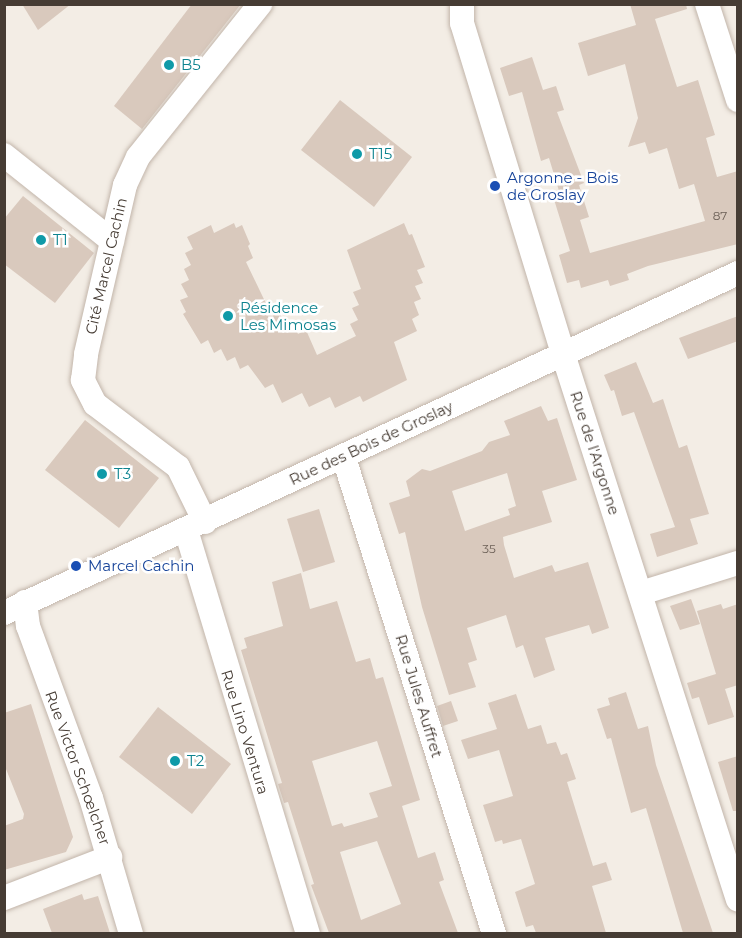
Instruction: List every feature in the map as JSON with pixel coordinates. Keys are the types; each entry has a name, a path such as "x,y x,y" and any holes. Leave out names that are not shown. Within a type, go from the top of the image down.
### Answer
{"street":[{"name":"Cité Marcel Cachin","path":"196,526 178,467 94,404 83,380 125,185 138,157 260,4"},
{"name":"Rue de l'Argonne","path":"462,4 462,23 563,354 738,900"},
{"path":"707,4 738,100"},
{"path":"4,155 112,241"},
{"name":"Rue des Bois de Groslay","path":"15,607 344,458 738,273"},
{"name":"Rue Jules Auffret","path":"344,458 494,933"},
{"name":"Rue Lino Ventura","path":"196,526 308,933"},
{"path":"641,593 738,563"},
{"name":"Rue Victor Schœlcher","path":"15,607 28,626 110,857 131,933"},
{"path":"4,898 110,857"}],"building":[{"path":"22,4 71,4 38,30"},
{"name":"B5","path":"192,4 241,4 142,129 114,106"},
{"path":"630,4 686,4 687,9 655,19 677,87 698,80 715,135 706,138 717,177 738,171 738,244 648,266 627,274 629,280 610,286 608,280 581,288 579,280 567,283 559,255 570,251 552,193 559,191 549,158 541,161 522,92 509,96 500,68 532,57 543,90 556,86 564,110 557,112 584,183 579,185 589,217 580,220 590,253 705,221 694,184 679,189 667,148 649,154 645,142 628,147 638,118 625,64 588,76 578,43 636,25"},
{"name":"T15","path":"340,100 412,157 374,207 301,150"},
{"name":"T1","path":"23,196 94,253 55,303 4,264 4,219"},
{"name":"Résidence Les Mimosas","path":"234,223 236,228 242,225 250,244 248,246 253,258 246,262 272,316 280,313 285,325 292,321 298,334 306,330 317,355 356,336 350,324 358,320 352,308 359,305 353,292 361,289 347,250 404,223 409,235 412,234 425,267 417,270 423,283 415,286 421,299 414,302 419,315 412,319 417,331 394,342 407,380 363,402 360,396 335,408 330,397 309,407 302,393 282,403 273,384 265,388 248,365 240,369 235,357 227,361 221,349 214,353 208,340 201,344 183,314 186,312 180,300 188,297 181,284 189,280 184,269 191,265 185,253 193,249 187,237 211,225 214,233"},
{"path":"738,316 738,341 688,359 679,338"},
{"path":"636,362 653,403 663,399 679,448 687,445 709,514 690,519 698,544 657,557 650,534 675,527 634,412 622,416 614,390 611,391 604,375"},
{"path":"541,406 548,421 557,418 577,480 542,491 552,522 503,537 514,578 552,565 555,572 588,562 609,628 592,634 589,625 545,638 555,670 534,678 523,645 516,648 506,615 467,628 477,660 468,663 476,687 449,695 422,607 405,532 399,534 389,503 410,496 406,481 422,469 430,471 482,451 489,442 510,435 504,421","holes":["507,473 516,506 508,509 510,515 465,531 452,491"]},
{"name":"T3","path":"85,420 159,478 119,528 45,470"},
{"path":"319,509 335,562 303,572 287,519"},
{"path":"301,573 310,609 337,601 356,662 370,658 376,679 383,677 420,800 402,806 418,858 435,852 444,880 439,882 458,933 329,933 311,885 314,884 288,802 284,803 278,784 282,783 241,650 247,648 244,638 283,626 272,582","holes":["377,741 392,786 369,793 378,817 344,827 342,823 332,826 312,761","377,841 401,904 361,920 340,852"]},
{"path":"691,599 700,624 680,630 670,606"},
{"path":"721,604 723,609 738,604 738,685 725,689 734,717 708,725 699,697 692,699 687,683 716,674 697,611"},
{"path":"626,692 638,729 648,726 656,765 713,933 683,933 646,808 631,813 611,738 607,739 597,709 610,705 608,698"},
{"path":"516,694 528,729 541,725 547,744 556,742 561,755 567,753 576,779 567,782 593,866 606,862 612,880 592,886 606,933 536,933 533,925 526,927 515,892 535,884 521,839 503,844 502,840 495,842 483,805 513,796 499,750 468,759 461,740 497,729 488,703"},
{"path":"451,701 458,721 443,726 437,706"},
{"path":"31,704 73,837 66,852 4,870 4,826 23,819 24,814 4,764 4,713"},
{"name":"T2","path":"158,707 231,764 192,814 119,757"},
{"path":"738,756 738,811 733,811 718,762"},
{"path":"82,894 84,900 98,896 110,933 52,933 43,909"}],"place":[{"name":"B5","path":"169,65"},
{"name":"T15","path":"357,154"},
{"name":"Argonne - Bois de Groslay","path":"495,186"},
{"name":"T1","path":"41,240"},
{"name":"Résidence Les Mimosas","path":"228,316"},
{"name":"T3","path":"102,474"},
{"name":"Marcel Cachin","path":"76,566"},
{"name":"T2","path":"175,761"}]}
